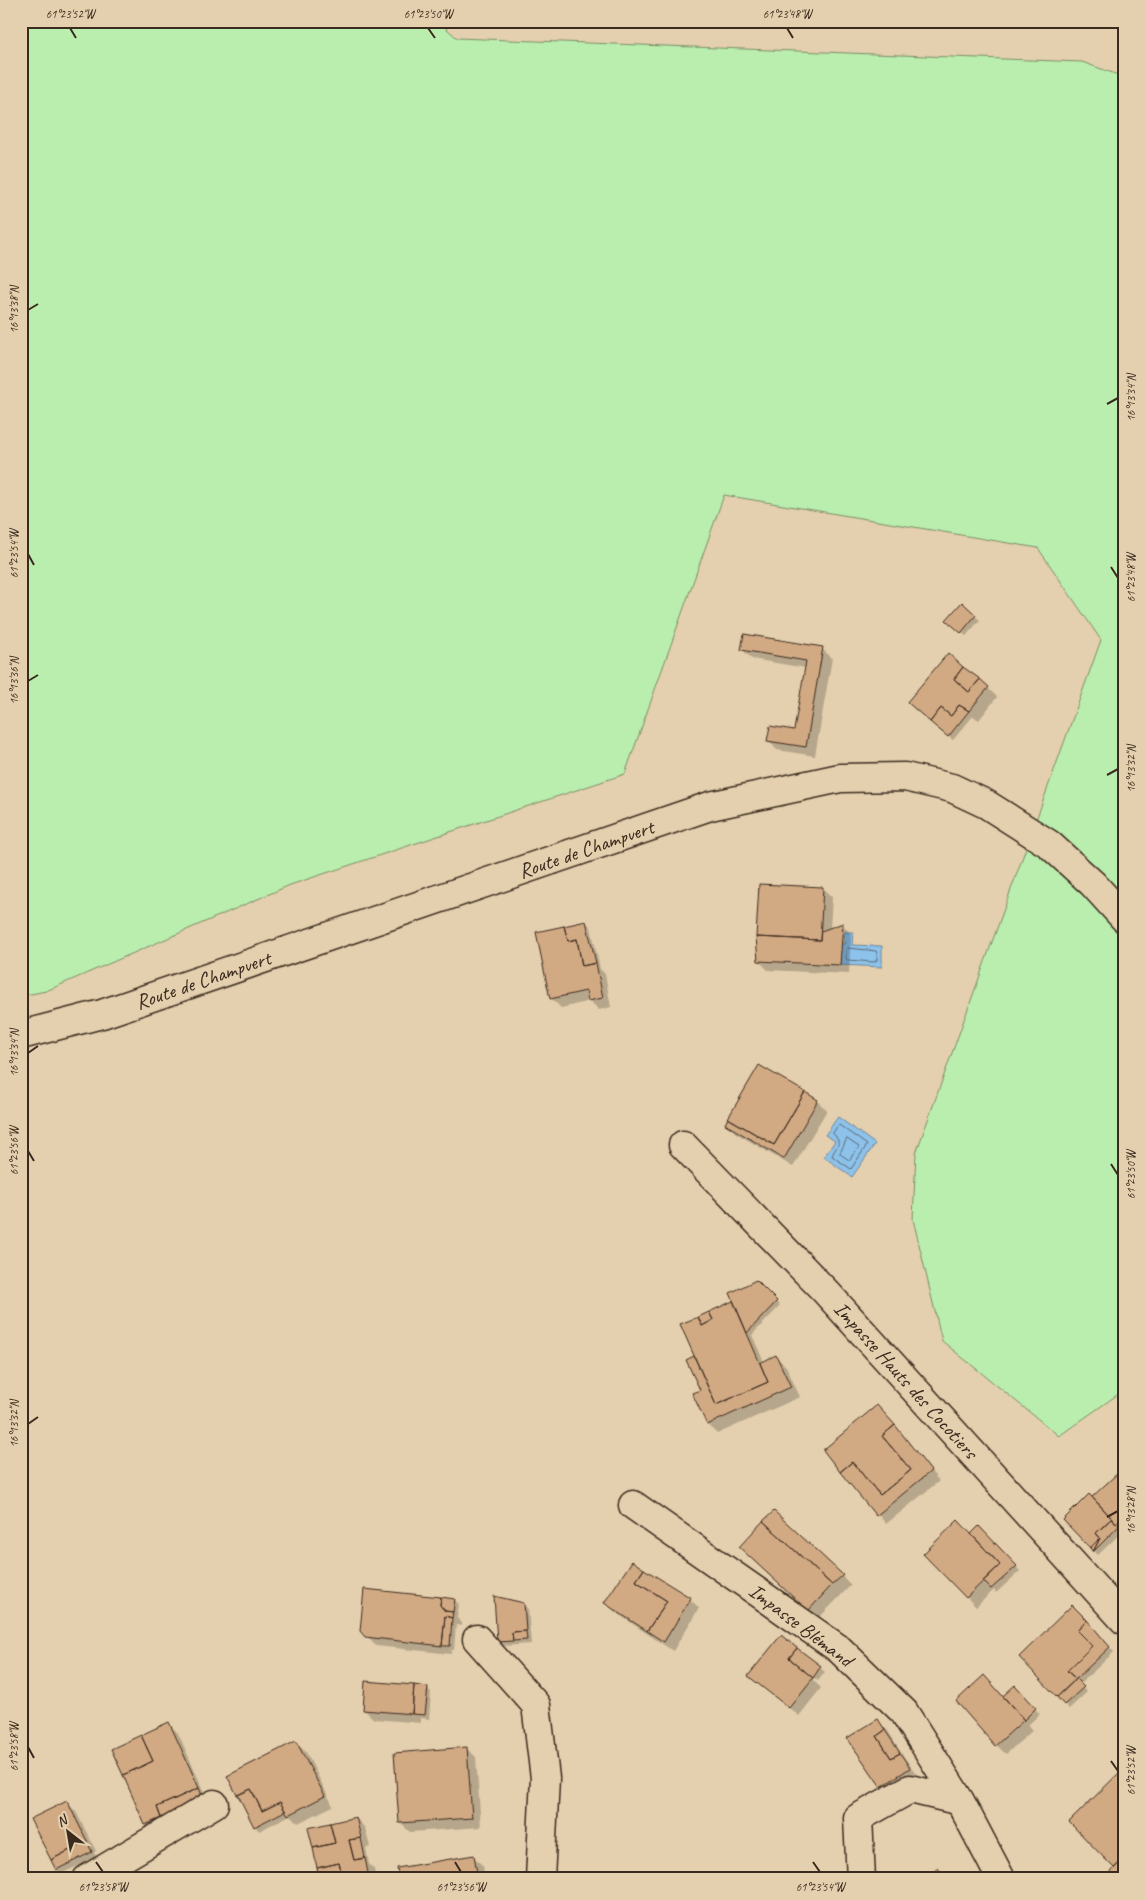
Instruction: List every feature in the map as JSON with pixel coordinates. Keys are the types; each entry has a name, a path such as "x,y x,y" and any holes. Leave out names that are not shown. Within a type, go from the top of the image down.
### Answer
{"street":[{"name":"Route de Champvert","path":"21,1035 102,1014 710,806 840,778 905,777 952,788 986,804 1049,844 1092,884 1124,918"},
{"name":"Impasse Hauts des Cocotiers","path":"684,1145 834,1300 1124,1620"},
{"name":"Impasse Blémand","path":"632,1505 839,1648 904,1712 960,1801 1000,1879"},
{"path":"477,1639 536,1705 545,1778 540,1879"},
{"path":"860,1879 858,1818 910,1789 960,1801"},
{"path":"87,1879 214,1804"}],"green space":[{"path":"21,21 438,21 457,38 1082,62 1124,77 1124,1390 1059,1436 942,1341 913,1219 916,1153 1101,640 1038,548 724,495 625,774 290,885 46,991 21,996"}],"water":[{"path":"844,932 853,932 852,945 882,946 882,967 840,965 841,944 844,944"},
{"path":"838,1117 875,1144 852,1177 824,1157 835,1141 825,1135"}],"building":[{"path":"962,602 976,615 961,633 946,620"},
{"path":"744,634 823,647 806,747 767,741 770,726 794,730 806,661 741,650"},
{"path":"948,653 963,667 954,679 969,692 980,679 989,687 969,711 959,705 951,716 941,708 930,722 907,702"},
{"path":"963,667 980,679 969,692 954,679"},
{"path":"959,705 969,711 948,737 930,722 941,708 951,716"},
{"path":"759,884 823,887 820,940 756,937"},
{"path":"586,921 596,963 582,966 577,939 568,941 564,926"},
{"path":"843,923 840,965 758,961 756,937 820,940 821,931"},
{"path":"564,926 568,941 577,939 582,966 596,963 603,998 588,1001 586,991 550,999 536,932"},
{"path":"759,1065 805,1092 774,1145 728,1118"},
{"path":"805,1092 818,1100 784,1159 725,1124 728,1118 774,1145"},
{"path":"756,1280 777,1301 747,1333 730,1293"},
{"path":"733,1301 768,1382 716,1405 680,1324 698,1317 702,1326 713,1320 709,1312"},
{"path":"709,1312 713,1320 702,1326 698,1317"},
{"path":"776,1355 791,1387 707,1425 692,1393 700,1390 686,1360 694,1356 716,1405 768,1382 760,1363"},
{"path":"877,1405 895,1425 882,1436 911,1470 880,1495 852,1462 840,1472 823,1450"},
{"path":"895,1425 931,1471 876,1516 840,1472 852,1462 880,1495 911,1470 882,1436"},
{"path":"1120,1471 1124,1475 1124,1515 1116,1523 1092,1497"},
{"path":"1089,1494 1112,1518 1096,1533 1100,1538 1090,1548 1063,1520"},
{"path":"774,1511 843,1575 832,1585 763,1521"},
{"path":"1124,1515 1124,1530 1116,1523"},
{"path":"1112,1518 1119,1526 1093,1552 1100,1538 1096,1533"},
{"path":"958,1520 1000,1565 966,1598 923,1554"},
{"path":"763,1521 832,1585 808,1611 739,1547"},
{"path":"979,1526 1017,1566 991,1589 983,1581 1000,1565 971,1534"},
{"path":"1100,1538 1093,1552 1090,1548"},
{"path":"632,1561 644,1569 636,1581 667,1601 647,1631 604,1603"},
{"path":"644,1569 691,1598 664,1642 647,1631 667,1601 636,1581"},
{"path":"364,1589 441,1597 440,1605 445,1611 453,1612 452,1618 445,1616 442,1646 365,1637 360,1631"},
{"path":"494,1596 524,1603 526,1631 512,1632 513,1641 497,1642"},
{"path":"441,1597 455,1599 453,1612 445,1611 440,1605"},
{"path":"1072,1605 1087,1620 1077,1631 1092,1646 1067,1671 1076,1679 1057,1697 1019,1657"},
{"path":"445,1616 452,1618 450,1646 442,1646"},
{"path":"1087,1620 1110,1647 1076,1679 1067,1671 1092,1646 1077,1631"},
{"path":"526,1631 527,1640 513,1641 512,1632"},
{"path":"781,1635 797,1648 789,1658 813,1678 789,1708 748,1676"},
{"path":"797,1648 821,1666 813,1678 789,1658"},
{"path":"984,1675 1024,1720 995,1746 956,1701"},
{"path":"1076,1679 1084,1687 1064,1705 1057,1697"},
{"path":"365,1681 414,1685 412,1714 363,1710"},
{"path":"414,1685 428,1687 425,1715 412,1714"},
{"path":"1015,1685 1036,1708 1024,1720 1003,1696"},
{"path":"878,1719 885,1730 877,1736 891,1758 900,1753 910,1768 881,1787 847,1738"},
{"path":"169,1722 199,1788 157,1807 161,1818 145,1825 123,1775 153,1761 141,1735"},
{"path":"885,1730 900,1753 891,1758 877,1736"},
{"path":"141,1735 153,1761 123,1775 111,1749"},
{"path":"296,1741 325,1796 288,1815 280,1802 262,1811 251,1789 237,1795 227,1776"},
{"path":"467,1747 472,1818 399,1823 394,1753"},
{"path":"1122,1770 1124,1771 1124,1858 1114,1868 1069,1822"},
{"path":"199,1788 203,1798 161,1818 157,1807"},
{"path":"251,1789 262,1811 280,1802 285,1811 254,1827 238,1795"},
{"path":"67,1801 87,1841 51,1860 30,1819"},
{"path":"356,1817 361,1838 349,1840 354,1860 365,1858 369,1878 343,1879 339,1863 317,1868 313,1848 335,1843 330,1823"},
{"path":"330,1823 335,1843 313,1848 308,1828"},
{"path":"361,1838 365,1858 354,1860 349,1840"},
{"path":"87,1841 92,1852 56,1870 51,1860"},
{"path":"474,1855 478,1879 399,1879 397,1868"},
{"path":"1124,1858 1124,1879 1116,1879 1110,1873"},
{"path":"339,1863 343,1879 319,1879 317,1868"},
{"path":"938,1868 946,1879 924,1879"}]}
